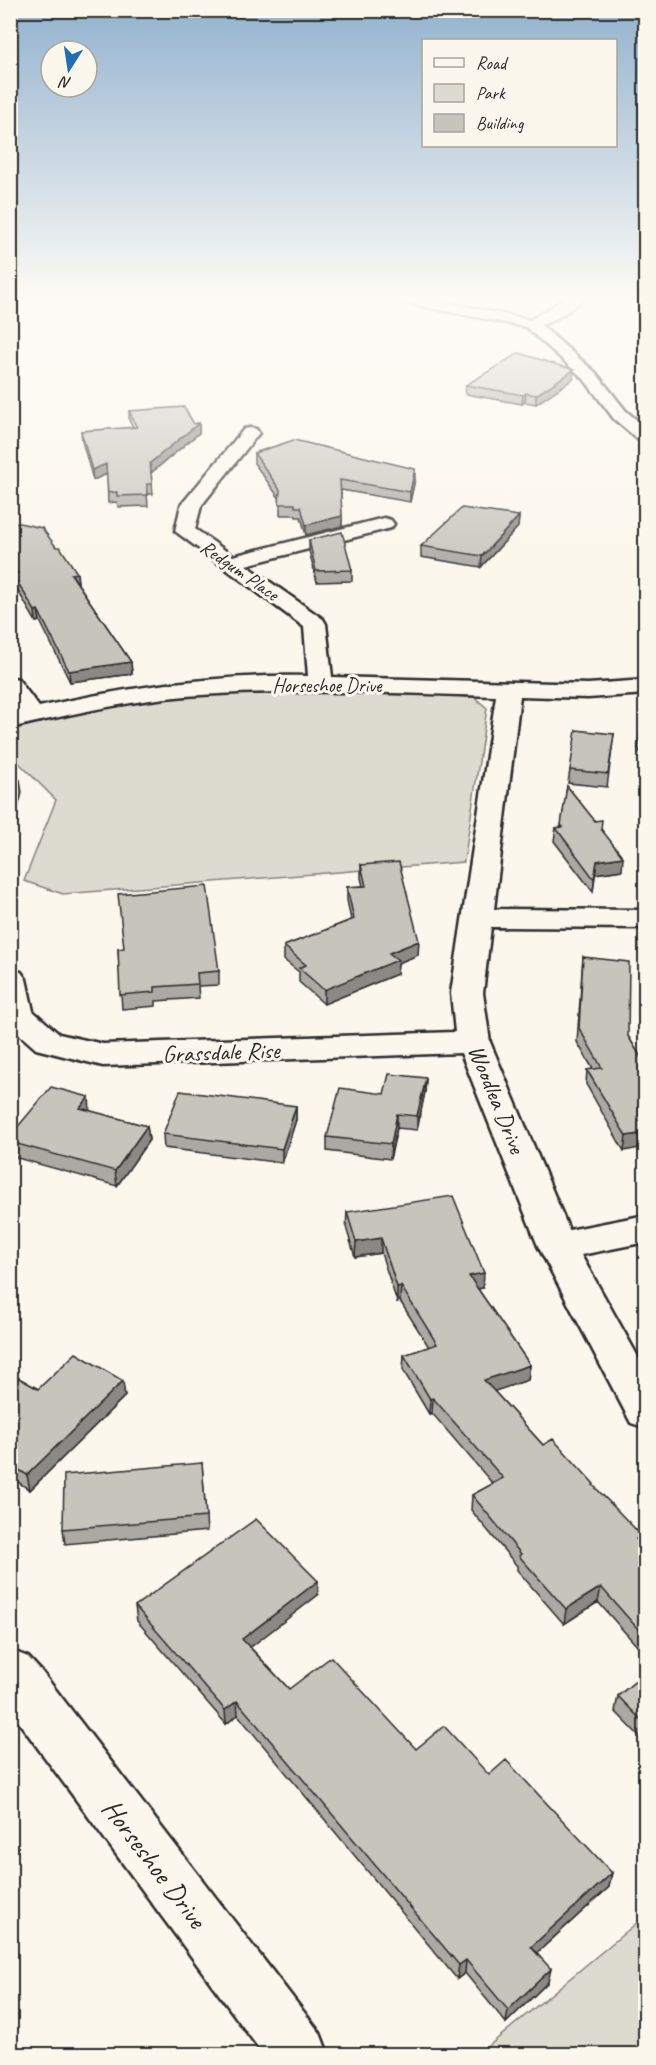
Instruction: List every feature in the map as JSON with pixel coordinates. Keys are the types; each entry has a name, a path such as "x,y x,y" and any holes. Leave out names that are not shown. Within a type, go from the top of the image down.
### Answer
{"street":[{"path":"603,393 620,415 645,436"},
{"name":"Redgum Place","path":"250,433 191,505 185,531 315,624 321,683"},
{"path":"229,563 384,524"},
{"name":"Horseshoe Drive","path":"21,718 106,699 184,689 321,683 588,691 645,687"},
{"path":"10,684 21,718"},
{"name":"Woodlea Drive","path":"509,689 467,993 473,1042 557,1246 645,1411"},
{"path":"477,918 645,919"},
{"name":"Grassdale Rise","path":"10,979 17,1014 48,1042 103,1055 473,1042"},
{"path":"557,1246 645,1228"},
{"name":"Horseshoe Drive","path":"10,1673 24,1688 298,2055"}],"green space":[{"path":"349,689 474,697 487,708 464,862 63,894 24,881 56,800 11,755 10,729 114,704 230,693"},
{"path":"645,1916 645,2054 479,2054"}],"building":[{"path":"184,407 194,424 199,423 150,463 152,484 147,484 147,495 117,496 117,492 108,493 106,464 92,470 81,431 137,427 129,411"},
{"path":"294,440 415,469 410,492 340,480 342,516 306,525 301,507 295,507 295,504 279,504 280,490 254,453"},
{"path":"462,508 519,516 482,556 421,546"},
{"path":"10,521 42,528 56,547 60,547 77,573 71,574 131,662 69,671 38,610 35,611 12,573 18,573 10,562"},
{"path":"342,532 352,570 316,571 309,540"},
{"path":"576,730 614,734 608,774 570,770"},
{"path":"640,736 645,737 645,748"},
{"path":"10,769 20,780 10,817"},
{"path":"567,786 595,821 602,820 601,829 623,857 597,861 594,879 556,828 563,827 561,825"},
{"path":"399,862 419,941 389,953 398,960 324,990 299,968 306,965 284,946 354,919 347,887 366,886 361,865"},
{"path":"207,886 219,971 197,973 198,984 155,987 155,992 120,995 118,949 124,948 118,894"},
{"path":"583,957 629,962 628,1036 645,1064 645,1133 626,1136 587,1070 602,1068 579,1028"},
{"path":"389,1074 426,1078 417,1116 397,1114 391,1144 327,1137 340,1088 384,1094"},
{"path":"51,1087 89,1097 80,1108 147,1126 115,1171 10,1142 10,1136"},
{"path":"180,1091 296,1106 282,1149 163,1134"},
{"path":"453,1196 484,1273 469,1276 530,1365 484,1380 543,1445 553,1439 642,1536 636,1539 645,1549 645,1637 601,1587 566,1609 519,1556 521,1554 472,1495 503,1478 433,1398 430,1399 404,1355 437,1344 401,1286 397,1287 381,1238 356,1242 347,1212"},
{"path":"76,1353 123,1381 27,1475 10,1464 10,1373 38,1389"},
{"path":"202,1463 206,1517 63,1529 64,1475"},
{"path":"256,1519 318,1581 242,1639 289,1689 331,1657 416,1749 444,1726 489,1775 506,1760 612,1873 531,1947 551,1969 508,2010 466,1960 459,1965 237,1701 225,1710 135,1606"},
{"path":"645,1673 645,1724 618,1696"}]}
